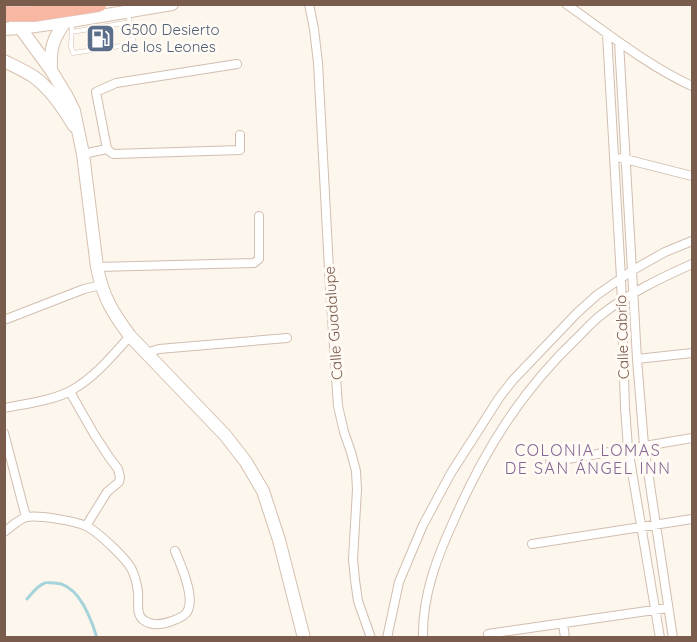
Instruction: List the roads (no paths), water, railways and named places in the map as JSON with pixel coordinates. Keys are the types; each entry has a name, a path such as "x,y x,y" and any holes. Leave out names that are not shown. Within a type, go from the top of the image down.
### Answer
{"highway":[{"path":"13,20 34,14 99,4"}],"main road":[{"path":"13,20 70,25 129,17 172,4"},
{"path":"4,29 13,20"},
{"path":"13,20 51,70 74,111 83,154 97,267 108,304 130,336 225,435 246,462 263,491 279,540 304,638"},
{"path":"51,70 50,56 56,35 70,25"},
{"path":"4,61 34,77 43,85 61,106 78,132"}],"street":[{"name":"Calle Guadalupe","path":"309,4 318,63 329,276 339,406 356,471 353,559 355,580 358,601 371,638"},
{"path":"566,4 619,42 676,78 693,86"},
{"name":"Calle Cabrío","path":"608,34 628,448 660,638"},
{"name":"Calle Cabrío","path":"619,42 644,445 673,638"},
{"path":"237,64 116,83 96,92 107,149 113,154 240,150 240,135"},
{"path":"83,154 107,149"},
{"path":"615,157 693,176"},
{"path":"97,267 254,263 259,260 259,216"},
{"path":"387,638 399,582 423,525 451,473 499,398 513,380 597,295 633,270 665,252 693,241"},
{"path":"423,638 424,611 429,584 448,532 471,481 509,416 556,357 599,316 633,293 693,264"},
{"path":"4,320 84,289 101,285"},
{"path":"4,408 70,392 92,377 130,336"},
{"path":"146,353 159,349 287,338"},
{"path":"637,359 693,354"},
{"path":"70,392 108,457 118,469 120,477 119,482 107,492 86,526"},
{"path":"4,433 26,517"},
{"path":"550,462 693,438"},
{"path":"4,531 26,517 57,519 86,526 121,554 132,569 138,590 139,615 144,621 154,624 167,623 181,618 188,612 189,590 175,551"},
{"path":"532,544 693,519"},
{"path":"488,634 668,608"},
{"path":"563,623 566,638"}],"lane":[{"path":"70,25 73,53 134,44 129,17"}],"waterway":[{"path":"27,599 38,587 46,583 55,583 71,589 83,603 97,638"}],"place":[{"name":"G500 Desierto de los Leones","path":"100,38"}],"district":[{"name":"COLONIA LOMAS DE SAN ÁNGEL INN","path":"588,459"}]}
